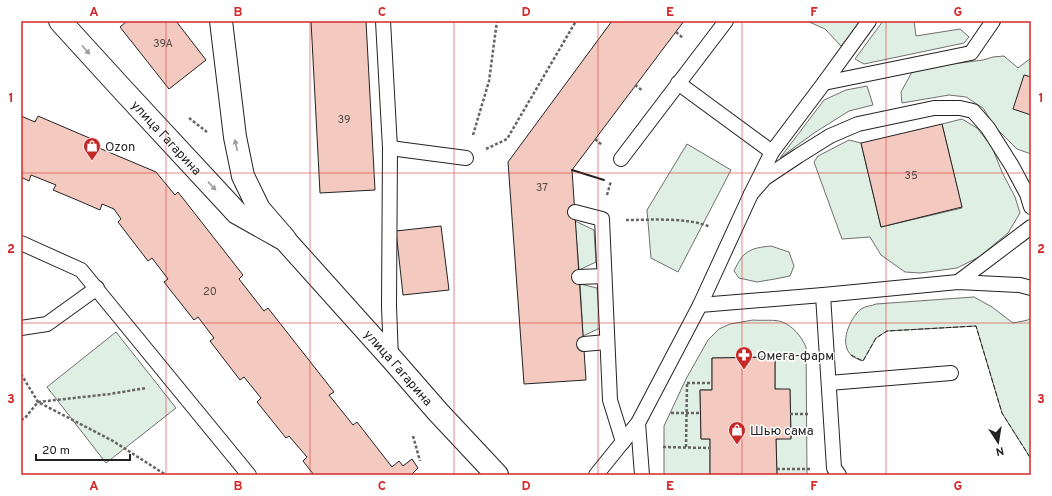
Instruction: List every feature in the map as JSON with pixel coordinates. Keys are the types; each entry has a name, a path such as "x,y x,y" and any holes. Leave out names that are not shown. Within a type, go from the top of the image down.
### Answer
{"main road":[{"name":"улица Гагарина","path":"60,21 237,213 285,240"},
{"name":"улица Гагарина","path":"221,21 235,137 243,176 260,209 285,240 438,412 497,475"}],"lane":[{"path":"383,21 390,148 389,306 391,358"},
{"path":"621,159 726,21"},
{"path":"596,475 638,423 700,305 731,236 772,152 869,21"},
{"path":"824,83 971,53 992,21"},
{"path":"678,83 772,152"},
{"path":"751,194 765,178 798,156 830,136 858,124 934,108 960,108 973,111 988,128 1012,166 1027,194 1031,207"},
{"path":"390,148 466,158"},
{"path":"575,212 602,219 610,400 622,442"},
{"path":"958,282 1031,227"},
{"path":"21,243 81,270 250,475"},
{"path":"579,277 604,276"},
{"path":"700,305 958,282 1020,285 1031,288"},
{"path":"21,328 47,324 97,288"},
{"path":"823,295 834,468 839,475"},
{"path":"584,344 608,342"},
{"path":"829,382 951,373"},
{"path":"638,423 642,475"}],"path":[{"path":"466,158 489,80 497,21"},
{"path":"466,158 507,139 576,21"},
{"path":"602,219 610,184 621,159"},
{"path":"642,220 662,219 703,223 731,236"},
{"path":"21,374 38,402 113,441 166,475"},
{"path":"21,420 25,418 38,402 110,394 174,382"},
{"path":"697,382 712,383"},
{"path":"686,447 687,383"},
{"path":"666,413 700,413"},
{"path":"790,414 811,414"},
{"path":"413,436 420,461"},
{"path":"658,447 710,448"},
{"path":"776,469 811,468"}],"green space":[{"path":"807,21 859,21 859,26 841,46 825,29"},
{"path":"883,21 914,21 916,36 960,29 969,37 964,43 864,64 855,59"},
{"path":"1004,56 1018,68 1031,58 1031,154 1017,149 995,127 983,108 966,97 949,95 902,103 901,92 912,72"},
{"path":"867,86 873,105 849,111 814,133 780,158 824,100 846,90"},
{"path":"962,119 977,128 992,147 1002,172 1015,197 1020,213 1008,233 979,257 957,268 920,273 905,272 881,255 870,237 842,239 814,162 818,156 849,140 861,143 881,227 962,208 942,124"},
{"path":"687,144 731,170 678,272 651,258 647,210"},
{"path":"575,221 594,230 596,262 579,270"},
{"path":"771,246 789,252 794,266 790,276 757,282 739,278 734,271 744,255 758,248"},
{"path":"580,284 597,288 600,328 583,336"},
{"path":"974,297 992,307 1013,323 1028,320 1031,317 1031,459 1002,413 976,326 887,331 876,338 863,361 852,356 848,351 846,345 847,331 853,318 863,308 876,304"},
{"path":"753,320 779,321 790,326 802,339 806,347 807,475 777,475 776,439 791,438 790,390 775,389 775,357 712,358 712,390 700,390 701,439 710,439 710,475 664,475 664,426 686,379 708,340 719,329 730,324"},
{"path":"116,332 176,408 106,463 47,387"}],"building":[{"path":"127,21 176,21 206,60 169,89 120,27"},
{"path":"311,21 366,21 375,190 320,193"},
{"path":"612,21 684,21 572,170 586,380 524,384 508,162"},
{"path":"1024,75 1031,77 1031,115 1013,109"},
{"path":"21,116 35,122 38,116 94,140 92,145 156,172 175,195 178,192 243,275 239,279 264,311 268,308 334,392 329,395 353,425 357,422 392,467 399,461 403,466 412,459 418,468 411,475 314,475 303,461 307,457 289,436 286,438 257,402 261,398 244,377 240,380 210,341 214,338 198,317 194,320 164,282 168,279 152,258 148,261 118,222 121,219 114,209 102,204 100,210 53,190 56,185 31,175 29,181 21,177"},
{"path":"942,124 962,207 881,227 861,143"},
{"path":"441,226 449,290 403,295 396,231"},
{"path":"775,357 775,389 790,389 791,439 776,439 777,475 710,475 710,439 701,439 700,390 712,390 712,358"}],"fence":[{"path":"851,355 863,361 876,338 887,331 976,326 1002,413 1031,459"},
{"path":"775,357 805,356"}],"wall":[{"path":"572,170 604,180"}],"place":[{"name":"Ozon","path":"92,161"},
{"name":"Омега-фарм","path":"744,370"},
{"name":"Шью сама","path":"737,445"}]}
